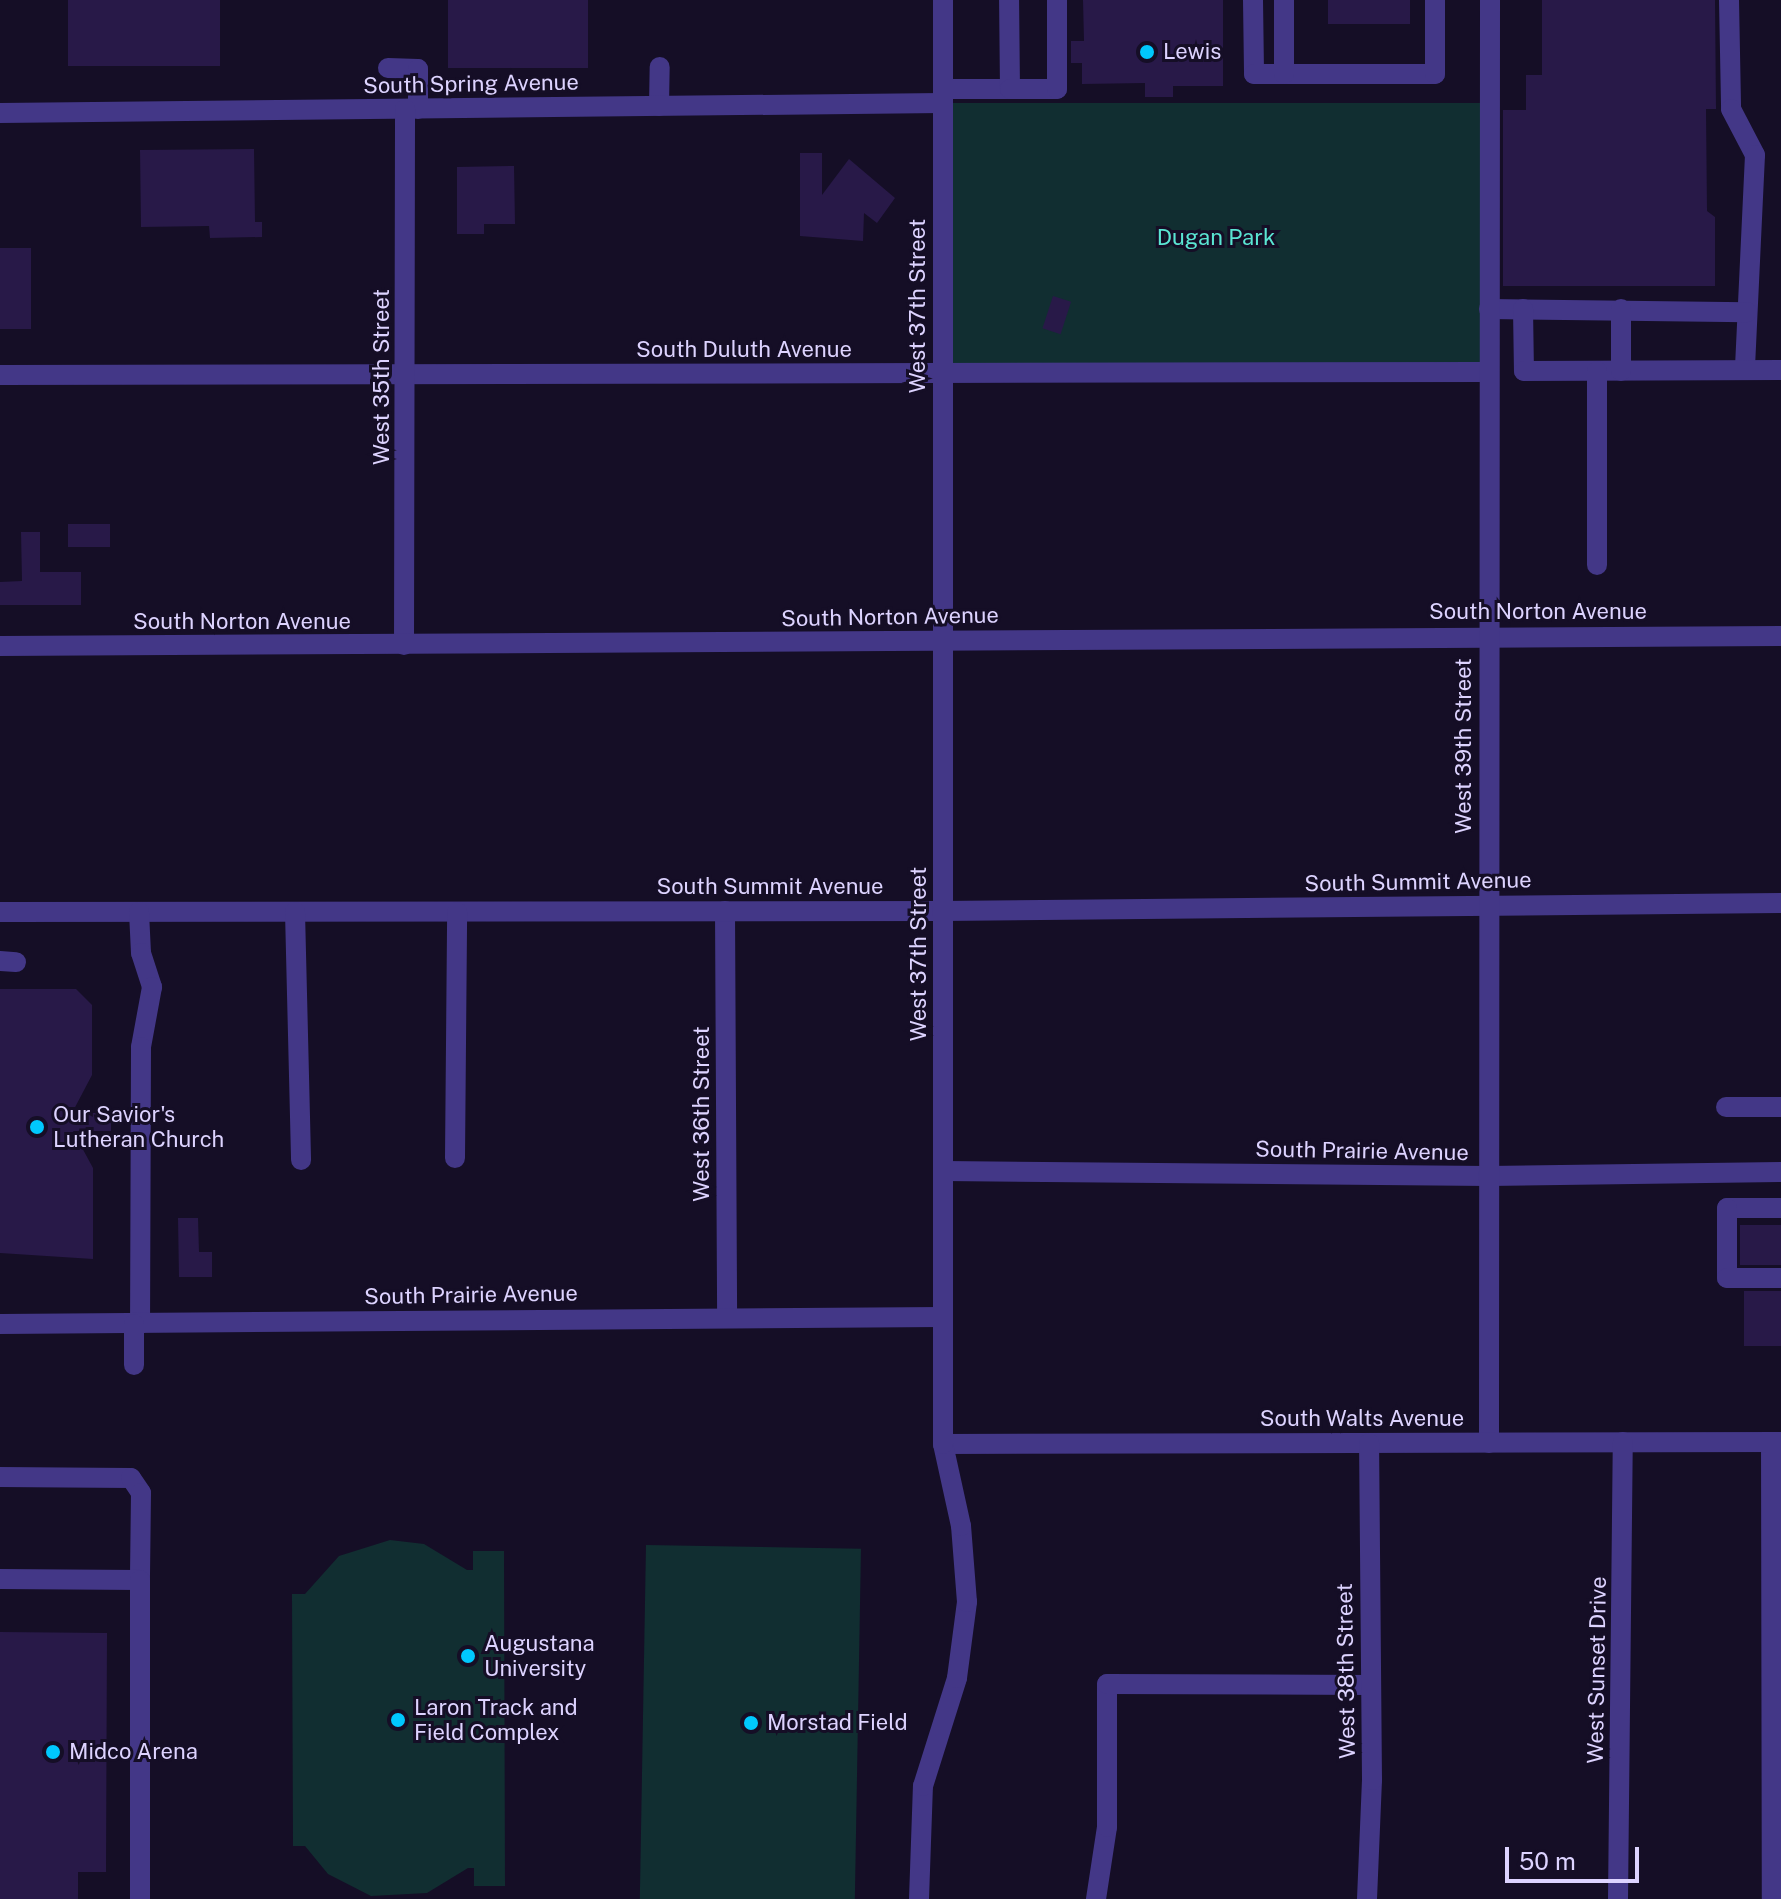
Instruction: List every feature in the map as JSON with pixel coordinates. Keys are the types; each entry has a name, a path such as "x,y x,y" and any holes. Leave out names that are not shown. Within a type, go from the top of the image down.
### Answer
{"street":[{"name":"West 37th Street","path":"919,1899 923,1786 957,1678 967,1602 961,1526 943,1444 943,0"},
{"path":"1009,0 1010,89"},
{"name":"South Spring Avenue","path":"0,113 659,106 1057,89 1057,0"},
{"path":"1253,0 1254,74 1435,74 1435,0"},
{"path":"1284,0 1284,74"},
{"name":"West 39th Street","path":"1489,1443 1487,635 1490,0"},
{"path":"1729,0 1731,109 1755,155 1745,370"},
{"path":"659,106 660,67"},
{"name":"West 35th Street","path":"388,68 418,69 411,109 404,645"},
{"path":"1489,309 1747,312"},
{"path":"1523,309 1524,371 1781,370"},
{"path":"1621,309 1621,371"},
{"path":"1597,371 1597,565"},
{"name":"South Duluth Avenue","path":"0,375 1489,372"},
{"name":"South Norton Avenue","path":"0,646 1487,635 1781,636"},
{"name":"South Summit Avenue","path":"0,912 942,911 1781,903"},
{"name":"West 36th Street","path":"725,911 727,1316"},
{"path":"134,1365 141,1047 152,987 141,953 139,912"},
{"path":"295,912 301,1160"},
{"path":"455,1158 459,1132 457,912"},
{"path":"1726,1107 1781,1107"},
{"name":"South Prairie Avenue","path":"944,1171 1488,1176 1774,1172"},
{"path":"1774,1172 1774,1208 1727,1208 1727,1278 1781,1278"},
{"name":"South Prairie Avenue","path":"0,1324 727,1316 942,1317"},
{"name":"West Sunset Drive","path":"1618,1899 1623,1442"},
{"path":"1772,1899 1776,1442"},
{"name":"South Walts Avenue","path":"943,1444 1776,1442"},
{"name":"West 38th Street","path":"1367,1899 1372,1780 1368,1685 1369,1443"},
{"path":"0,1477 131,1478 141,1493 140,1899"},
{"path":"0,1579 140,1580"},
{"path":"1096,1899 1107,1827 1107,1684 1368,1685"}],"green space":[{"name":"Dugan Park","path":"942,103 1489,103 1489,373 942,373"},
{"name":"Laron Track and Field Complex","path":"390,1540 424,1544 467,1570 473,1570 473,1551 504,1551 505,1886 474,1886 474,1868 468,1868 427,1893 371,1896 328,1874 305,1846 293,1846 292,1594 305,1594 339,1556"},
{"name":"Morstad Field","path":"646,1545 861,1549 855,1899 640,1899"}],"building":[{"path":"68,0 220,0 220,66 68,66"},
{"path":"448,0 588,0 588,68 448,68"},
{"name":"Lewis","path":"1083,0 1223,0 1223,86 1173,86 1173,97 1145,97 1145,83 1082,84 1082,63 1071,63 1071,41 1084,41"},
{"path":"1328,0 1410,0 1410,24 1328,24"},
{"path":"1542,0 1715,0 1716,109 1706,109 1707,211 1715,217 1715,286 1503,286 1503,110 1526,110 1526,75 1542,75"},
{"path":"254,149 255,222 262,222 262,237 210,238 209,226 141,227 140,150"},
{"path":"800,153 822,153 822,195 849,159 895,198 877,223 864,213 863,241 800,236"},
{"path":"514,166 515,224 484,224 484,234 457,234 457,167"},
{"path":"0,248 31,248 31,329 0,329"},
{"path":"1053,296 1071,302 1061,334 1042,328"},
{"path":"68,524 110,524 110,547 68,547"},
{"path":"21,532 40,532 40,572 81,572 81,605 0,605 0,582 22,581"},
{"name":"Our Savior's Lutheran Church","path":"0,989 76,989 92,1005 92,1075 72,1113 111,1113 111,1131 73,1131 93,1168 93,1259 0,1253"},
{"path":"178,1218 198,1218 199,1252 212,1252 212,1277 179,1277"},
{"path":"1740,1225 1781,1225 1781,1265 1740,1265"},
{"path":"1744,1291 1781,1291 1781,1346 1744,1346"},
{"name":"Midco Arena","path":"0,1632 107,1633 106,1872 78,1872 78,1899 0,1899"}],"place":[{"name":"Lewis","path":"1147,52"},
{"name":"Our Savior's Lutheran Church","path":"37,1127"},
{"name":"Augustana University","path":"468,1656"},
{"name":"Laron Track and Field Complex","path":"398,1720"},
{"name":"Morstad Field","path":"751,1723"},
{"name":"Midco Arena","path":"53,1752"}]}
